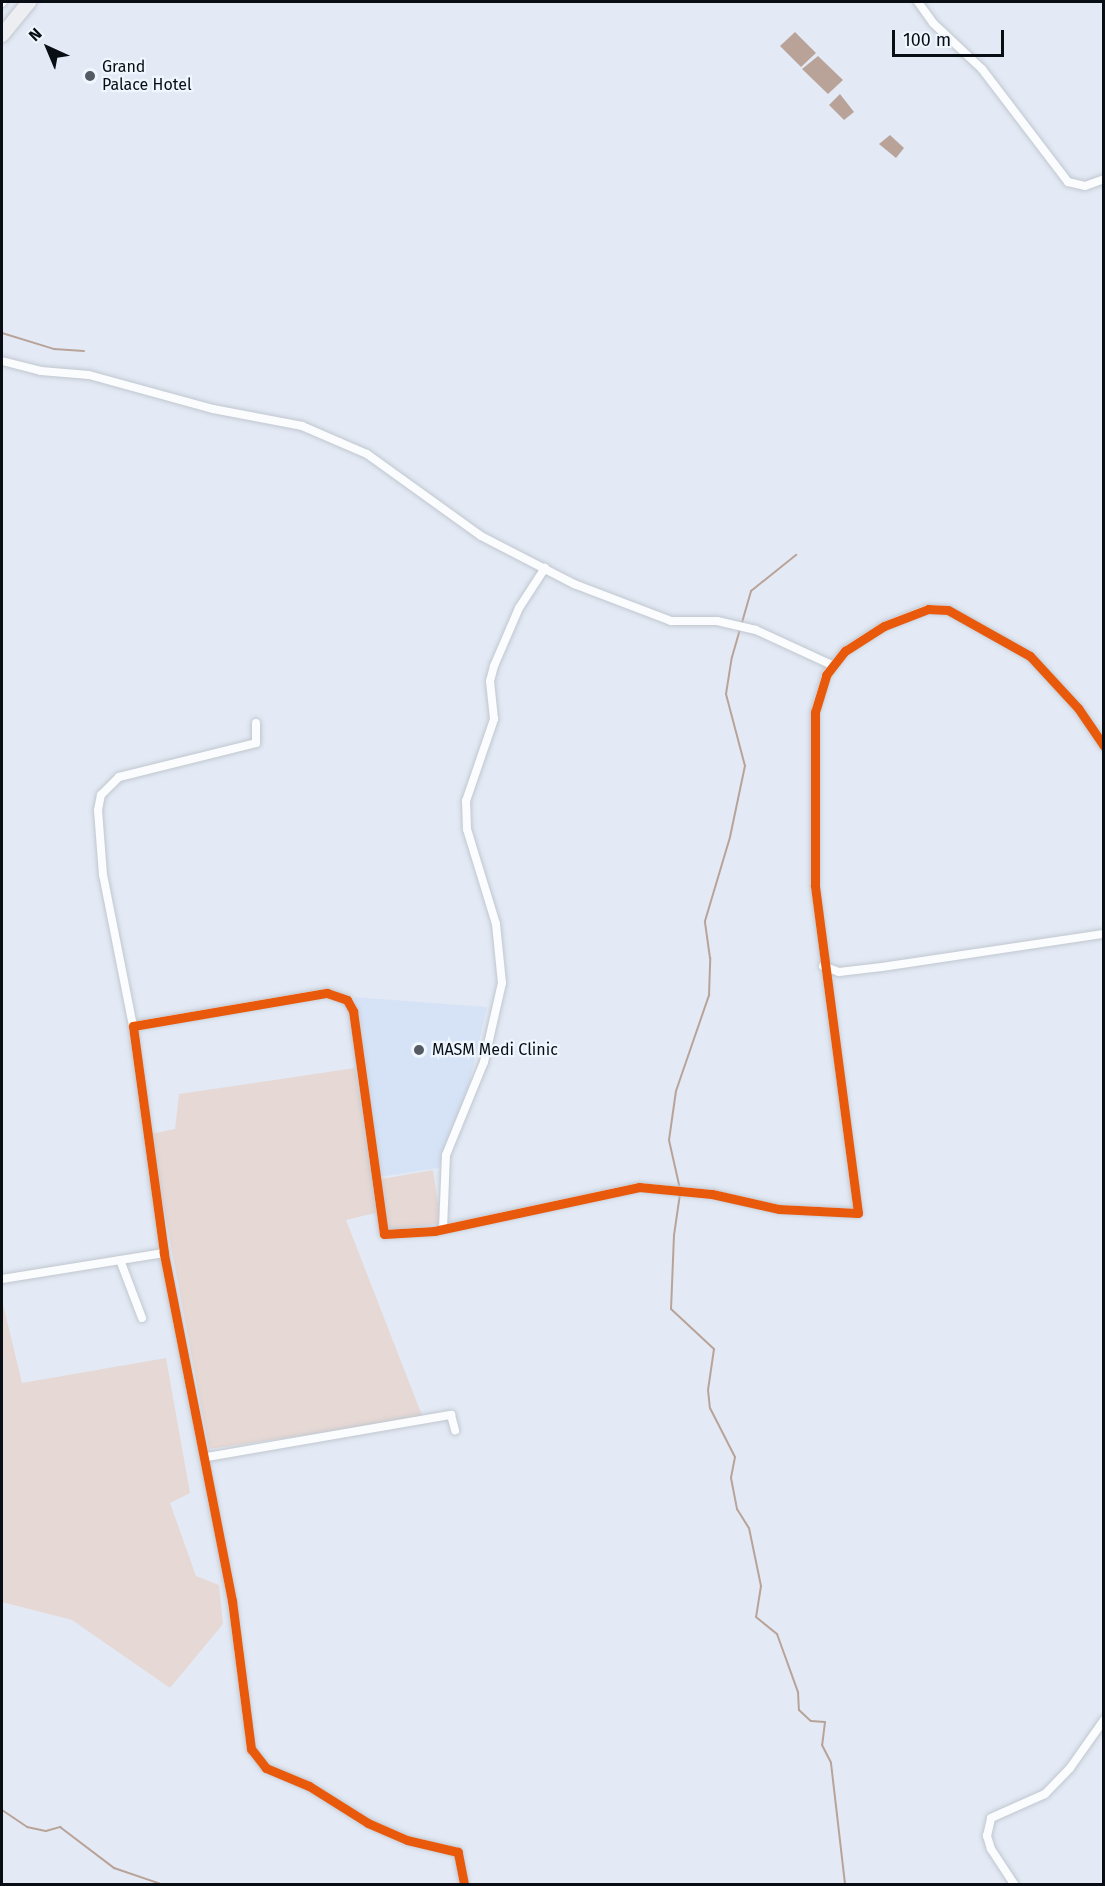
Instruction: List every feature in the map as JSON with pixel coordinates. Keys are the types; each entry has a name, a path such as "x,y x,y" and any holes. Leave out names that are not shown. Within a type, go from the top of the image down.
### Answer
{"highway":[{"path":"2,35 29,2"}],"street":[{"path":"918,2 933,23 982,69 1068,182 1085,186 1104,179"},
{"path":"2,361 41,371 89,375 213,409 302,426 367,454 481,536 545,568 654,616 734,624 771,635 832,665"},
{"path":"443,1229 446,1155 484,1062 502,982 496,924 467,829 466,801 494,719 490,681 494,666 519,608 545,568"},
{"path":"132,1026 327,993 344,998 352,1011 384,1234 443,1229 639,1186 712,1194 779,1209 858,1213 823,966 815,885 815,712 821,687 832,665 866,636 892,622 928,609 948,610 1030,656 1078,708 1104,746"},
{"path":"256,723 259,739 255,744 119,777 101,795 98,810 103,875 132,1026 165,1253 207,1457 254,1756 266,1768 309,1786 368,1823 407,1840 458,1852 464,1884"},
{"path":"823,966 839,972 1104,934"},
{"path":"2,1279 165,1253"},
{"path":"120,1260 142,1318"},
{"path":"207,1457 452,1415 455,1430"},
{"path":"1014,1884 987,1836 990,1818 1052,1788 1104,1720"}],"shaded area":[{"path":"795,32 816,53 801,67 780,46"},
{"path":"818,56 843,80 828,94 802,69"},
{"path":"840,94 854,112 844,120 829,105"},
{"path":"890,135 904,148 896,158 879,144"},
{"name":"MASM Medi Clinic","path":"354,997 487,1007 467,1092 439,1168 380,1177"},
{"path":"355,1068 379,1212 346,1220 423,1418 209,1449 150,1134 175,1129 179,1094"},
{"path":"433,1170 441,1223 389,1231 381,1179"},
{"path":"2,1300 22,1383 166,1358 190,1493 170,1503 196,1576 219,1585 223,1624 170,1688 72,1620 2,1602"}],"waterway":[{"path":"2,333 54,349 84,351"},
{"path":"680,1189 669,1140 676,1091 709,995 710,958 705,921 730,837 745,766 726,694 732,657 751,591 796,555"},
{"path":"680,1194 674,1235 671,1309 714,1349 708,1390 710,1408 735,1457 731,1478 737,1509 749,1528 761,1586 756,1617 777,1634 798,1692 799,1710 811,1721 825,1722 822,1745 831,1763 845,1884"},
{"path":"2,1810 27,1827 46,1831 60,1827 114,1868 161,1884"}],"cycle path":[{"path":"464,1884 458,1852 407,1840 368,1823 309,1786 266,1768 251,1749 232,1601 164,1253 133,1026 327,993 347,1000 353,1011 384,1234 434,1231 639,1187 712,1194 779,1209 858,1213 815,885 815,712 826,675 845,651 884,626 928,609 948,610 1030,656 1078,708 1104,746"}],"place":[{"name":"Grand Palace Hotel","path":"90,76"},
{"name":"MASM Medi Clinic","path":"419,1050"}]}
